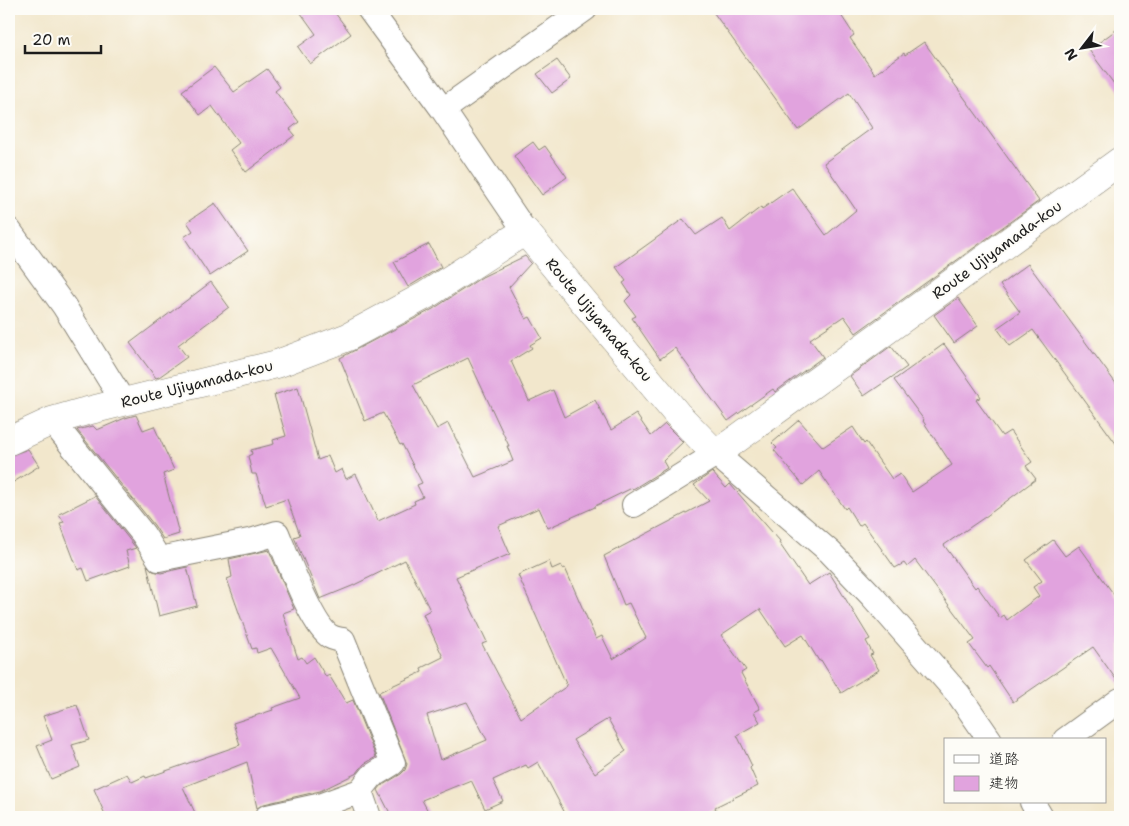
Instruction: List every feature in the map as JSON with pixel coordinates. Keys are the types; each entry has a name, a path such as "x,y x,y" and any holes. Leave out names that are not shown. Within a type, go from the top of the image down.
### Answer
{"main road":[{"name":"Route Ujiyamada-kou","path":"9,441 52,421 277,364 348,337 426,295 525,231 677,414 716,454 1120,161"}],"street":[{"path":"369,9 443,110 525,231"},
{"path":"443,110 585,9"},
{"path":"9,230 64,306 124,403"},
{"path":"52,421 143,534 159,559 254,540 277,533 314,618 327,634 334,639 343,640 393,763 372,776 360,791 322,804 267,817"},
{"path":"634,505 716,454 830,552 872,596 959,695 989,738"},
{"path":"1068,738 1120,700"},
{"path":"360,791 369,817"},
{"path":"1033,804 1041,817"}],"building":[{"path":"298,9 332,9 351,34 310,64 298,47 316,34"},
{"path":"711,9 837,9 854,35 850,38 875,74 904,53 905,55 924,42 1039,201 856,333 844,316 810,339 823,357 775,392 773,389 728,421 675,348 660,359 632,318 636,316 625,301 631,295 623,283 626,281 616,267 683,219 696,235 722,218 730,231 761,207 762,209 792,188 826,235 856,210 824,163 872,128 849,93 798,130"},
{"path":"1120,27 1120,92 1089,50"},
{"path":"557,60 571,79 552,93 537,74"},
{"path":"214,67 234,92 267,69 280,87 275,91 299,122 290,129 295,135 246,172 230,150 239,143 212,106 200,115 182,91"},
{"path":"533,142 539,150 545,146 567,177 542,195 514,156"},
{"path":"215,203 248,251 210,276 184,237 193,231 187,222"},
{"path":"429,244 441,267 408,287 394,262"},
{"path":"525,256 531,263 509,287 526,319 530,317 542,338 530,345 532,348 511,361 529,401 553,390 564,417 595,400 611,430 636,414 651,436 665,424 683,442 663,461 667,468 633,489 595,507 548,528 539,508 498,526 510,554 456,577 487,642 482,644 521,718 567,686 518,575 549,561 552,569 561,565 563,569 565,568 596,639 602,636 613,659 646,638 629,603 624,605 604,556 709,501 694,485 712,472 726,488 730,484 780,541 779,543 808,585 829,572 870,639 866,641 873,654 870,655 879,670 841,693 803,635 785,646 760,609 721,635 746,670 741,673 760,709 754,712 760,722 737,735 752,766 750,768 758,786 699,817 567,817 538,762 528,768 526,765 493,780 503,801 485,809 471,780 422,800 431,817 392,817 378,790 381,786 401,774 407,764 379,692 422,672 421,668 443,657 423,614 430,610 405,560 352,586 320,599 294,537 300,535 287,499 266,506 256,474 252,474 248,456 252,454 251,450 274,444 273,440 286,436 274,395 298,387 318,460 328,456 335,473 342,469 346,479 356,474 378,521 415,504 414,501 423,497 417,485 422,483 402,444 400,445 383,413 365,421 340,358 433,309 482,277","holes":["468,358 509,446 507,446 513,461 475,477 448,423 437,429 413,385","467,702 487,740 440,760 427,715","608,719 626,751 595,773 573,740"]},
{"path":"1028,264 1120,389 1120,449 1033,330 1010,346 997,328 1020,312 1000,285"},
{"path":"211,282 229,307 178,345 187,357 156,378 130,343"},
{"path":"958,298 978,326 954,343 934,315"},
{"path":"944,344 981,397 976,400 1002,436 1010,431 1032,462 1026,466 1036,479 944,545 975,588 977,586 1000,618 1004,615 1007,620 1039,596 1033,587 1042,581 1026,560 1053,540 1065,556 1079,546 1120,603 1120,685 1093,647 1013,702 989,666 987,668 969,644 975,640 915,560 907,567 904,563 895,568 863,523 859,526 847,507 845,509 819,471 803,485 774,450 777,448 772,443 799,420 823,447 853,427 892,479 900,474 912,492 952,465 924,420 894,380"},
{"path":"891,346 907,367 864,396 850,376"},
{"path":"136,415 143,430 154,426 174,470 163,474 179,534 163,539 154,525 77,430 93,426 97,430"},
{"path":"28,449 39,466 9,485 9,456"},
{"path":"95,496 136,548 126,551 130,566 88,581 83,568 78,570 60,523 64,522 59,514"},
{"path":"269,550 294,609 283,613 298,659 302,657 306,663 314,657 326,677 329,675 346,703 353,700 376,757 364,764 357,773 320,791 264,804 257,808 247,762 183,787 197,817 106,817 94,789 127,774 132,782 240,745 233,723 273,710 272,708 300,698 271,648 257,653 256,648 252,649 227,579 232,577 229,559"},
{"path":"147,565 153,571 161,573 187,567 197,606 159,616"},
{"path":"77,705 89,740 72,745 80,767 51,779 37,746 52,740 43,716"}]}
